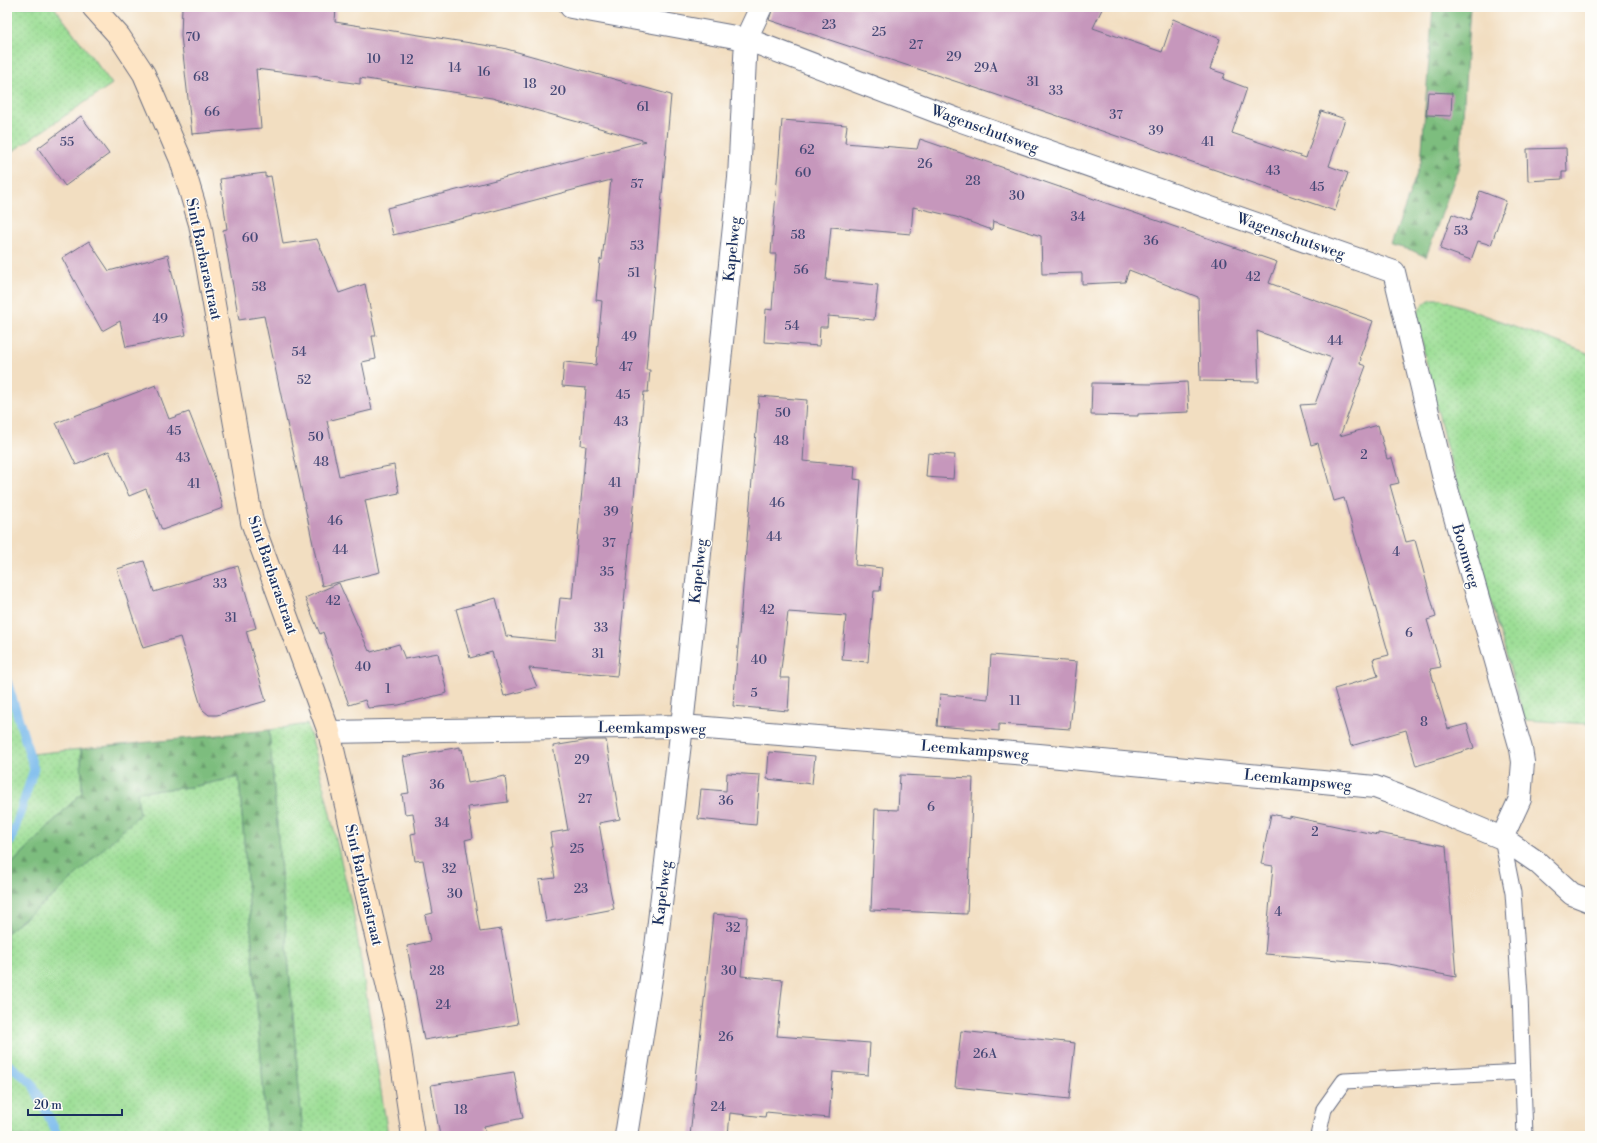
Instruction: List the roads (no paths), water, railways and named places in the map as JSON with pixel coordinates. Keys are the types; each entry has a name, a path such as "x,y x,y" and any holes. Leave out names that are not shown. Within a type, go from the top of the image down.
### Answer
{"street":[{"name":"Sint Barbarastraat","path":"93,7 119,36 144,74 181,160 200,224 252,522 329,732 395,1018 413,1136"},
{"name":"Wagenschutsweg","path":"571,7 746,39 956,119 1394,272"},
{"name":"Kapelweg","path":"626,1136 656,947 682,726 739,178 746,39 761,7"},
{"name":"Boomweg","path":"1394,272 1443,475 1524,762 1520,799 1502,838"},
{"name":"Leemkampsweg","path":"329,732 682,726 1039,755 1375,788 1418,803 1502,838 1537,862 1572,894 1590,901"}],"lane":[{"path":"1502,838 1513,893 1520,994 1525,1136"},
{"path":"1318,1136 1324,1109 1344,1081 1522,1072"}],"waterway":[{"path":"7,681 34,769 11,841 7,843"},
{"path":"7,1063 32,1083 58,1136"}]}
